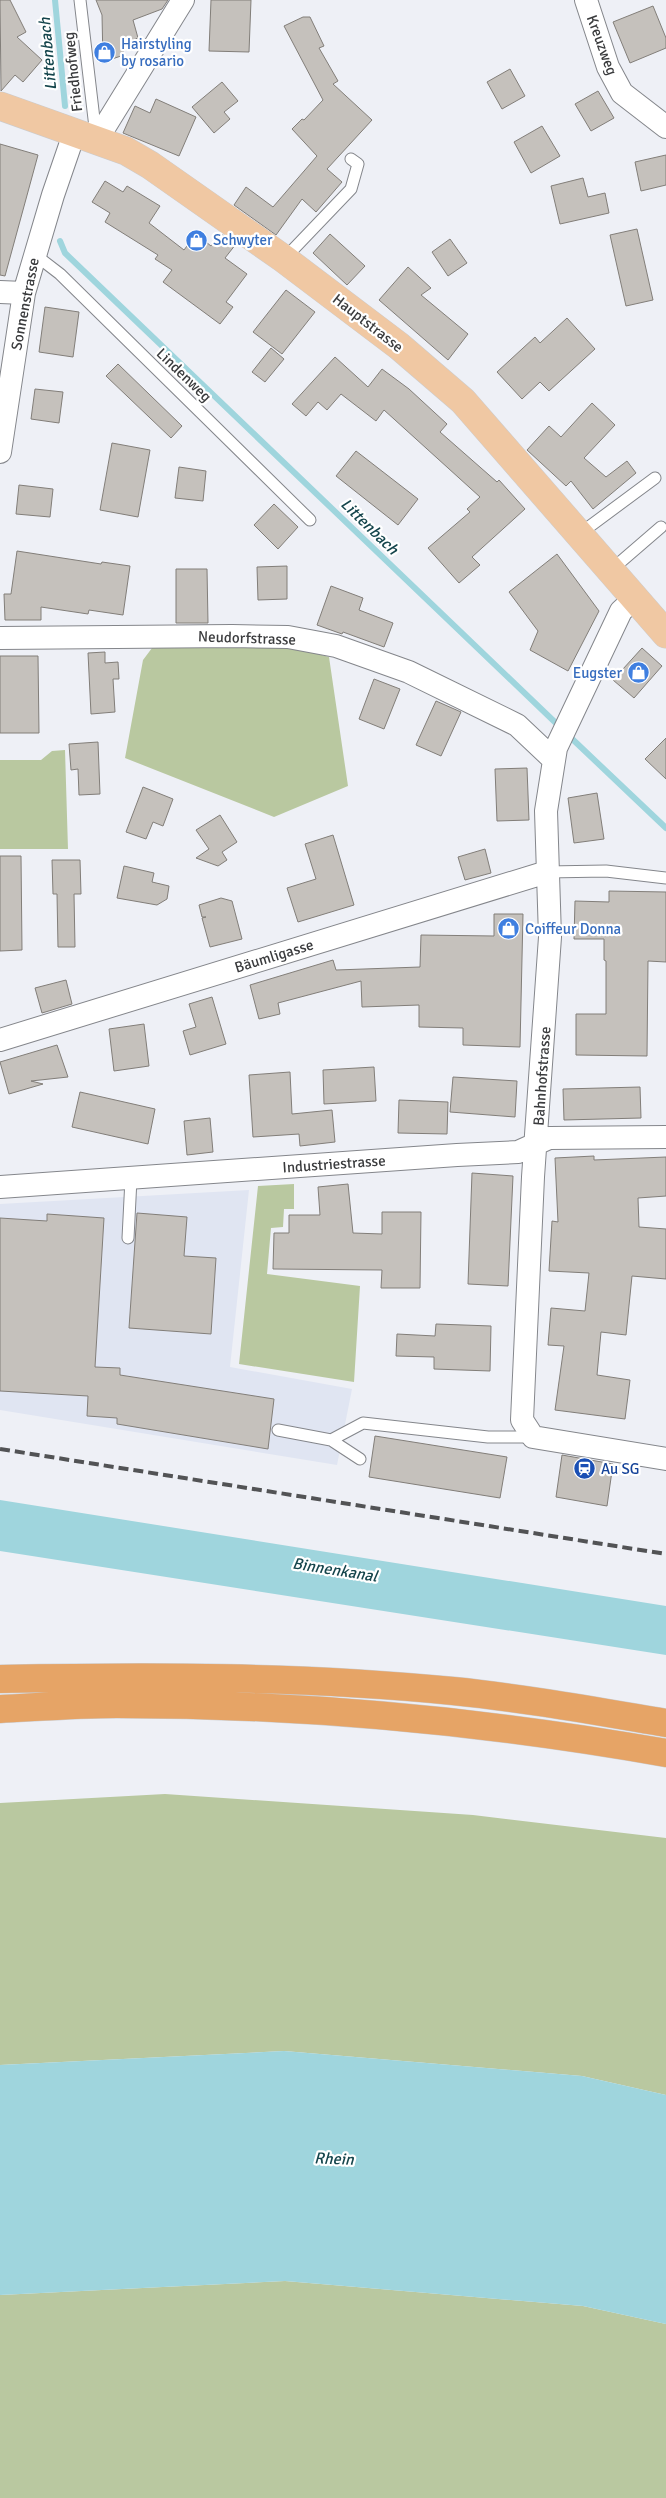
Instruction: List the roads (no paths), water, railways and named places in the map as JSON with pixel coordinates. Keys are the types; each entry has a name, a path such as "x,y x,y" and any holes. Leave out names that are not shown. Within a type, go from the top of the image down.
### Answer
{"highway":[{"path":"0,1679 222,1677 314,1681 453,1691 666,1723"},
{"path":"0,1709 116,1704 328,1711 446,1721 561,1734 666,1753"}],"main road":[{"name":"Hauptstrasse","path":"0,106 126,151 150,165 284,259 399,346 462,401 666,634"}],"street":[{"name":"Sonnenstrasse","path":"0,452 3,414 24,293 34,254 86,136 183,0"},
{"name":"Kreuzweg","path":"586,0 608,67 622,93 666,127"},
{"path":"0,292 24,293"},
{"name":"Bahnhofstrasse","path":"533,1437 522,1420 550,937 546,811 555,753 572,710 621,611 634,599"},
{"name":"Neudorfstrasse","path":"0,638 288,637 336,646 409,672 517,725 555,753"},
{"name":"Bäumligasse","path":"0,1040 547,872"},
{"name":"Industriestrasse","path":"0,1187 457,1154 518,1152 549,1138 666,1138"},
{"path":"533,1437 666,1459"}],"lane":[{"name":"Friedhofweg","path":"80,0 86,136"},
{"path":"284,259 351,189 358,164 351,159"},
{"name":"Lindenweg","path":"34,254 60,274 310,520"},
{"path":"578,535 655,478"},
{"path":"610,571 661,526"},
{"path":"547,872 606,870 666,878"},
{"path":"128,1238 131,1179"},
{"path":"331,1440 363,1423 488,1437 533,1437"},
{"path":"278,1430 331,1440 360,1459"}],"water":[{"name":"Binnenkanal","path":"0,1500 666,1606 666,1655 0,1551"},
{"name":"Rhein","path":"284,2051 582,2076 666,2095 666,2324 583,2306 285,2281 0,2295 0,2065"}],"waterway":[{"name":"Littenbach","path":"55,0 65,106"},
{"name":"Littenbach","path":"60,241 65,253 560,727"},
{"name":"Littenbach","path":"567,734 666,828"}],"railway":[{"path":"0,1449 666,1554"}],"place":[{"name":"Hairstyling by rosario","path":"105,53"},
{"name":"Schwyter","path":"197,240"},
{"name":"Eugster","path":"638,673"},
{"name":"Coiffeur Donna","path":"509,929"},
{"name":"Au SG","path":"585,1469"}]}
